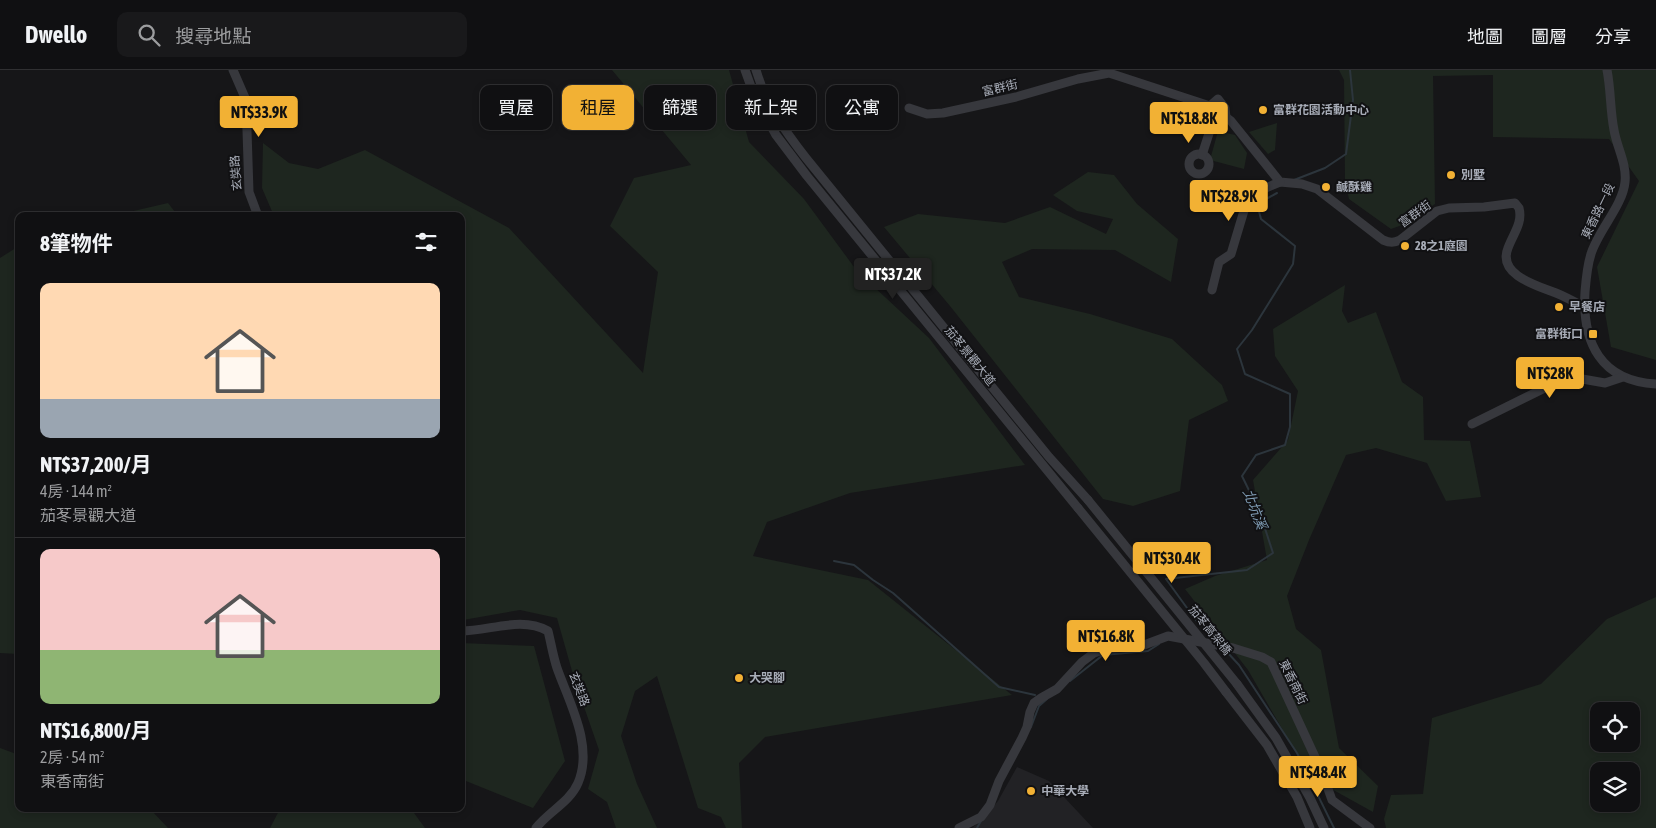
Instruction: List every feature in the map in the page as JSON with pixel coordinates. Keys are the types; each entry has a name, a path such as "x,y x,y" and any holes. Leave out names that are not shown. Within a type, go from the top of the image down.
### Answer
{"street":[{"name":"玄奘路","path":"233,70 246,100 249,192 256,212"},
{"name":"茄苳景觀大道","path":"745,70 754,95 776,135 807,176 1078,508"},
{"name":"茄苳景觀大道","path":"756,70 762,90 787,134 1049,457 1088,500"},
{"name":"東香路一段","path":"1606,70 1610,86 1614,133 1624,162 1625,184 1621,197 1598,237 1591,255 1586,279 1585,320 1588,336 1602,360 1623,377 1642,383 1656,384"},
{"name":"富群街","path":"909,108 927,114 943,113 1016,98 1078,79 1109,74 1146,84 1210,106"},
{"path":"1202,155 1212,122 1221,116 1225,108 1218,99 1210,106 1221,116 1231,121 1280,182 1256,192 1246,204 1231,254 1219,262 1212,290"},
{"name":"富群街","path":"1280,182 1302,184 1316,189 1383,240 1394,243 1437,211 1449,208 1484,207 1515,203 1519,208 1520,222 1506,252 1510,268 1518,276 1535,285 1584,306"},
{"path":"1472,424 1559,381 1571,377 1605,383 1623,377"},
{"name":"茄苳高架橋","path":"1088,500 1237,684 1276,738 1310,798 1324,828"},
{"name":"茄苳高架橋","path":"1078,508 1204,663 1267,745 1297,797 1310,828"},
{"name":"玄奘路","path":"465,631 528,624 548,631 556,666 580,727 582,767 578,784 574,790 536,828"},
{"name":"東香南街","path":"959,828 981,817 990,805 1027,727 1034,703 1057,689 1082,662 1094,654 1107,649 1144,645 1168,636 1233,648 1262,657 1271,662 1322,772 1332,800 1370,828"}],"shaded area":[{"path":"612,70 729,70 733,85 726,85 726,130 746,130 749,142 804,199 857,271 929,338 1025,465 850,493 767,522 753,556 868,580 1012,695 765,737 739,763 742,828 726,828 721,817 698,808 657,676 635,691 621,736 637,784 657,828 616,828 607,802 588,789 599,750 574,678 557,618 520,610 465,620 465,212 272,212 262,188 263,143 289,163 318,169 365,150 509,228 643,373 658,272 610,226 634,178 691,165 662,130 716,130 716,85 644,85 644,108 634,96 634,85 624,85"},
{"path":"1339,70 1656,70 1656,360 1611,347 1597,267 1639,181 1609,139 1493,137 1493,75 1433,76 1435,204 1405,224 1391,229 1349,199 1345,180 1344,80"},
{"path":"1277,123 1275,150 1268,154 1249,132"},
{"path":"1218,131 1235,135 1247,153 1244,169 1210,160"},
{"path":"1088,172 1114,175 1137,204 1178,239 1171,282 1115,250 1032,249 1002,262 1019,297 1090,314 1172,339 1222,385 1228,401 1189,420 1180,491 1133,506 1103,499 950,306 884,227 918,214 1005,223 1050,207 1106,234 1113,219 1077,211 1053,195"},
{"path":"168,203 175,212 129,212"},
{"path":"15,249 15,654 0,653 0,258"},
{"path":"1345,285 1342,311 1348,323 1376,312 1402,382 1423,397 1424,440 1470,441 1481,497 1446,501 1427,463 1376,448 1346,455 1287,596 1296,629 1321,650 1339,748 1378,786 1373,812 1310,777 1248,670 1185,589 1215,576 1267,560 1253,480 1288,440 1298,391 1275,356 1273,329"},
{"path":"1656,597 1656,828 1386,828 1384,819 1391,795 1423,794 1432,718 1541,684 1607,619"},
{"path":"465,643 534,646 565,761 533,808 465,781"},
{"path":"0,748 15,754 15,812 153,812 168,828 0,828"},
{"name":"中華大學","path":"1017,767 1049,781 1093,828 972,828 983,819 998,801"},
{"path":"278,812 413,812 425,828 270,828"}],"waterway":[{"name":"北坑溪","path":"1294,180 1325,168 1346,154 1353,100 1350,70"},
{"name":"北坑溪","path":"1216,640 1195,619 1166,579 1247,570 1273,553 1260,513 1242,476 1256,455 1285,445 1290,427 1290,394 1245,374 1237,349 1252,330 1293,264 1295,246 1261,219 1257,204 1277,193"},
{"path":"834,561 854,565 893,593 999,687 1035,695"},
{"path":"1070,681 1103,655 1148,651 1159,644"},
{"name":"北坑溪","path":"1227,652 1239,665 1297,753 1334,828"},
{"path":"1031,727 1039,706 1047,699"},
{"path":"977,828 981,821"}],"place":[{"name":"富群花園活動中心","path":"1263,110"},
{"name":"別墅","path":"1451,175"},
{"name":"鹹酥雞","path":"1326,187"},
{"name":"28之1庭園","path":"1405,246"},
{"name":"早餐店","path":"1559,307"},
{"name":"富群街口","path":"1593,334"},
{"name":"大哭腳","path":"739,678"},
{"name":"中華大學","path":"1031,791"}]}
